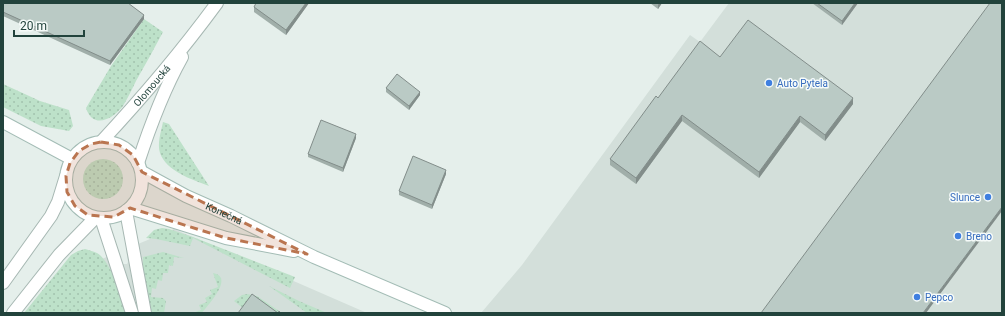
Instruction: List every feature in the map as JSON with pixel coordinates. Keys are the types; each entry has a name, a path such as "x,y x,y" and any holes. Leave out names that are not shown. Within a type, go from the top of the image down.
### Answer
{"main road":[{"name":"Olomoucká","path":"72,159 85,147 101,142 133,108 200,27 217,3"},
{"name":"Olomoucká","path":"128,210 137,201 141,192 143,182 140,167 149,129 169,80 200,27"},
{"path":"3,122 72,159 67,169 58,202 51,216 3,282"},
{"path":"101,142 110,142 127,149 133,155 140,167"},
{"name":"Konečná","path":"140,167 186,196 231,216 307,254 445,313"},
{"path":"66,176 67,192 75,206 88,215 98,218 114,218 128,210 146,313"},
{"name":"Konečná","path":"128,210 226,238 307,254"},
{"path":"12,313 59,255 98,218"},
{"path":"98,218 132,313"}],"highlighted area":[{"path":"101,142 119,145 133,155 142,172 307,254 226,238 130,208 114,217 88,215 75,206 67,192 66,176 70,163 79,151 91,144"}],"shaded area":[{"path":"729,3 1002,3 1002,313 481,313 522,265 690,35 700,42"},
{"path":"174,229 367,313 42,313 70,273 118,252 123,264 127,264 126,249"}],"green space":[{"path":"144,19 163,32 119,111 103,120 93,119 89,115 86,108 111,66"},
{"path":"3,84 40,101 69,110 73,126 69,131 41,126 3,107"},
{"path":"163,122 169,124 209,186 195,181 174,170 163,159 160,153 159,145"},
{"path":"107,159 114,162 120,168 123,179 122,187 114,196 107,199 99,199 92,196 84,187 83,175 86,168 95,160"},
{"path":"162,228 193,237 295,277 290,288 193,238 190,246 146,238 154,230"},
{"path":"85,249 97,253 107,264 122,298 126,313 24,313 71,255"},
{"path":"163,252 184,258 174,257 173,266 169,265 168,273 163,273 162,281 158,280 156,289 152,288 151,297 163,298 166,301 164,313 151,313 143,278 143,257"},
{"path":"213,273 219,276 221,280 221,285 218,292 202,313 193,313 201,310 199,305 207,302 205,298 212,294 210,290 218,287"},
{"path":"269,286 299,301 327,313 307,313"},
{"path":"247,294 257,296 282,313 244,309 234,301 242,295"}],"building":[{"path":"3,3 128,3 144,15 110,61 3,12"},
{"path":"256,3 306,3 286,30 254,7"},
{"path":"817,3 855,3 842,21"},
{"path":"990,3 1002,3 1002,207 923,313 761,313"},
{"path":"748,20 853,98 825,135 800,116 759,172 682,115 636,178 610,159 656,96 658,98 700,41 720,57"},
{"path":"397,74 420,92 409,106 386,88"},
{"path":"321,120 356,134 343,168 308,154"},
{"path":"413,156 446,170 432,205 399,191"},
{"path":"252,294 278,313 238,313"}],"place":[{"name":"Auto Pytela","path":"769,83"},
{"name":"Slunce","path":"988,197"},
{"name":"Breno","path":"958,236"},
{"name":"Pepco","path":"917,297"}]}
